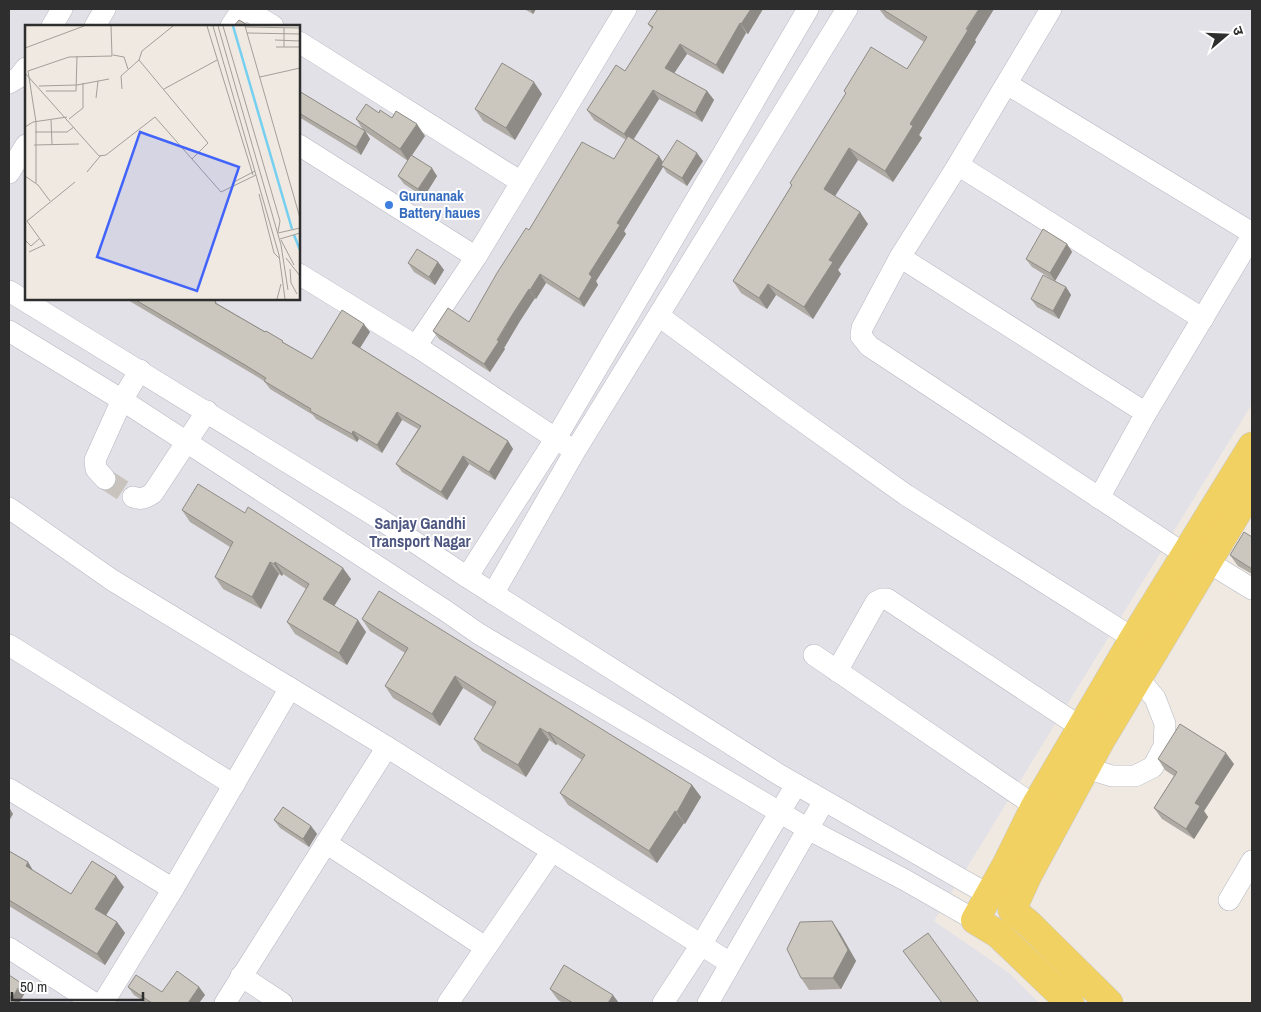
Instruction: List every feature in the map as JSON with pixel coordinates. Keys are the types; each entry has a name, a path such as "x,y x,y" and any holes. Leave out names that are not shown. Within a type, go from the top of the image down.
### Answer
{"main road":[{"path":"1197,559 1252,446"},
{"path":"998,934 1086,768 1091,734 1143,645 1197,559 1252,488"},
{"path":"1070,1003 998,934 975,920 1035,806 1091,734 1138,678 1143,645"},
{"path":"989,895 1029,924 1109,1003"}],"street":[{"path":"53,25 62,9"},
{"path":"96,25 105,9"},
{"path":"232,25 244,9 272,25"},
{"path":"416,346 476,257 626,9"},
{"path":"467,578 556,438 808,9"},
{"path":"493,594 575,451 847,9"},
{"path":"1051,9 958,165 900,257 862,328 861,336 864,341 1099,498 1197,559 1252,589"},
{"path":"300,43 521,182"},
{"path":"9,83 25,69"},
{"path":"1007,84 1252,234 1146,413 1099,498"},
{"path":"300,145 476,257"},
{"path":"9,173 25,147"},
{"path":"958,165 1203,319"},
{"path":"900,257 1146,413"},
{"path":"300,275 416,346 575,451"},
{"path":"9,291 380,519 467,578 796,785 989,895"},
{"path":"659,316 906,495 1143,645"},
{"path":"9,330 122,400 446,611 478,634 780,813 975,920"},
{"path":"105,479 96,469 96,460 122,400 140,370"},
{"path":"133,497 138,499 146,498 153,493 207,412"},
{"path":"9,508 112,580 387,747 730,963"},
{"path":"837,671 876,602 882,599 887,600 1091,734"},
{"path":"9,645 234,786"},
{"path":"814,655 1035,806"},
{"path":"1086,768 1112,776 1135,776 1153,767 1164,746 1165,724 1155,698 1138,678"},
{"path":"103,1003 173,889 290,688"},
{"path":"225,1003 387,747"},
{"path":"663,1003 701,945 796,785"},
{"path":"9,789 173,889"},
{"path":"708,1003 824,801"},
{"path":"326,843 485,947"},
{"path":"448,1003 552,851"},
{"path":"1229,900 1252,861"},
{"path":"9,948 94,1003"},
{"path":"241,976 282,1003"}],"shaded area":[{"path":"9,9 1252,9 1252,404 934,921 1009,973 1039,1003 9,1003"}],"building":[{"path":"658,9 751,9 740,23 716,65 680,44 665,68 707,91 695,113 653,90 624,134 587,110 616,65 625,71 653,27 648,24"},
{"path":"882,9 979,9 910,124 913,126 885,171 849,148 824,189 860,212 829,260 833,262 804,307 768,284 759,298 733,281 792,185 790,183 846,93 844,91 871,47 907,69 927,37"},
{"path":"239,20 247,25 235,25"},
{"path":"502,63 534,82 506,128 475,109"},
{"path":"300,92 365,131 356,147 300,114"},
{"path":"366,104 379,113 380,110 392,118 396,111 417,124 400,149 356,119"},
{"path":"628,136 659,156 617,223 620,225 589,274 592,277 579,299 540,274 514,312 484,364 433,331 448,308 469,322 497,273 526,228 529,230 582,142 614,159"},
{"path":"677,140 697,153 682,178 661,165"},
{"path":"411,155 432,168 418,189 398,176"},
{"path":"1043,229 1067,244 1050,273 1026,259"},
{"path":"417,249 438,262 429,277 408,263"},
{"path":"1043,275 1066,287 1053,311 1031,299"},
{"path":"136,300 213,300 215,303 312,359 342,310 364,324 352,343 508,441 489,472 463,456 441,492 396,464 421,426 397,412 377,445 353,431 352,434 310,411 311,409 264,381 266,378"},
{"path":"198,484 245,513 248,507 343,568 323,599 358,620 339,653 287,622 309,584 275,562 274,564 270,562 252,597 215,577 233,542 182,510"},
{"path":"1244,532 1252,537 1252,569 1230,555"},
{"path":"379,591 692,785 677,812 675,811 649,851 560,793 585,755 549,732 540,728 518,765 474,739 496,702 455,676 432,714 385,686 408,648 362,619"},
{"path":"1180,724 1226,753 1195,803 1200,806 1186,829 1154,808 1177,772 1158,759"},
{"path":"283,807 311,826 303,839 274,820"},
{"path":"9,851 28,862 26,866 71,894 92,861 116,876 95,909 117,922 97,954 9,900"},
{"path":"832,921 848,950 833,978 801,978 787,949 800,922"},
{"path":"928,933 979,1003 942,1003 903,951"},
{"path":"564,965 613,995 608,1003 573,1003 550,989"},
{"path":"177,971 199,987 188,1003 152,1003 128,987 136,975 162,992"},
{"path":"9,975 21,983 12,998 9,996"}],"tunnel":[{"path":"105,479 133,497"}],"place":[{"name":"Gurunanak Battery haues","path":"389,205"}],"district":[{"name":"Sanjay Gandhi Transport Nagar","path":"420,532"}]}
